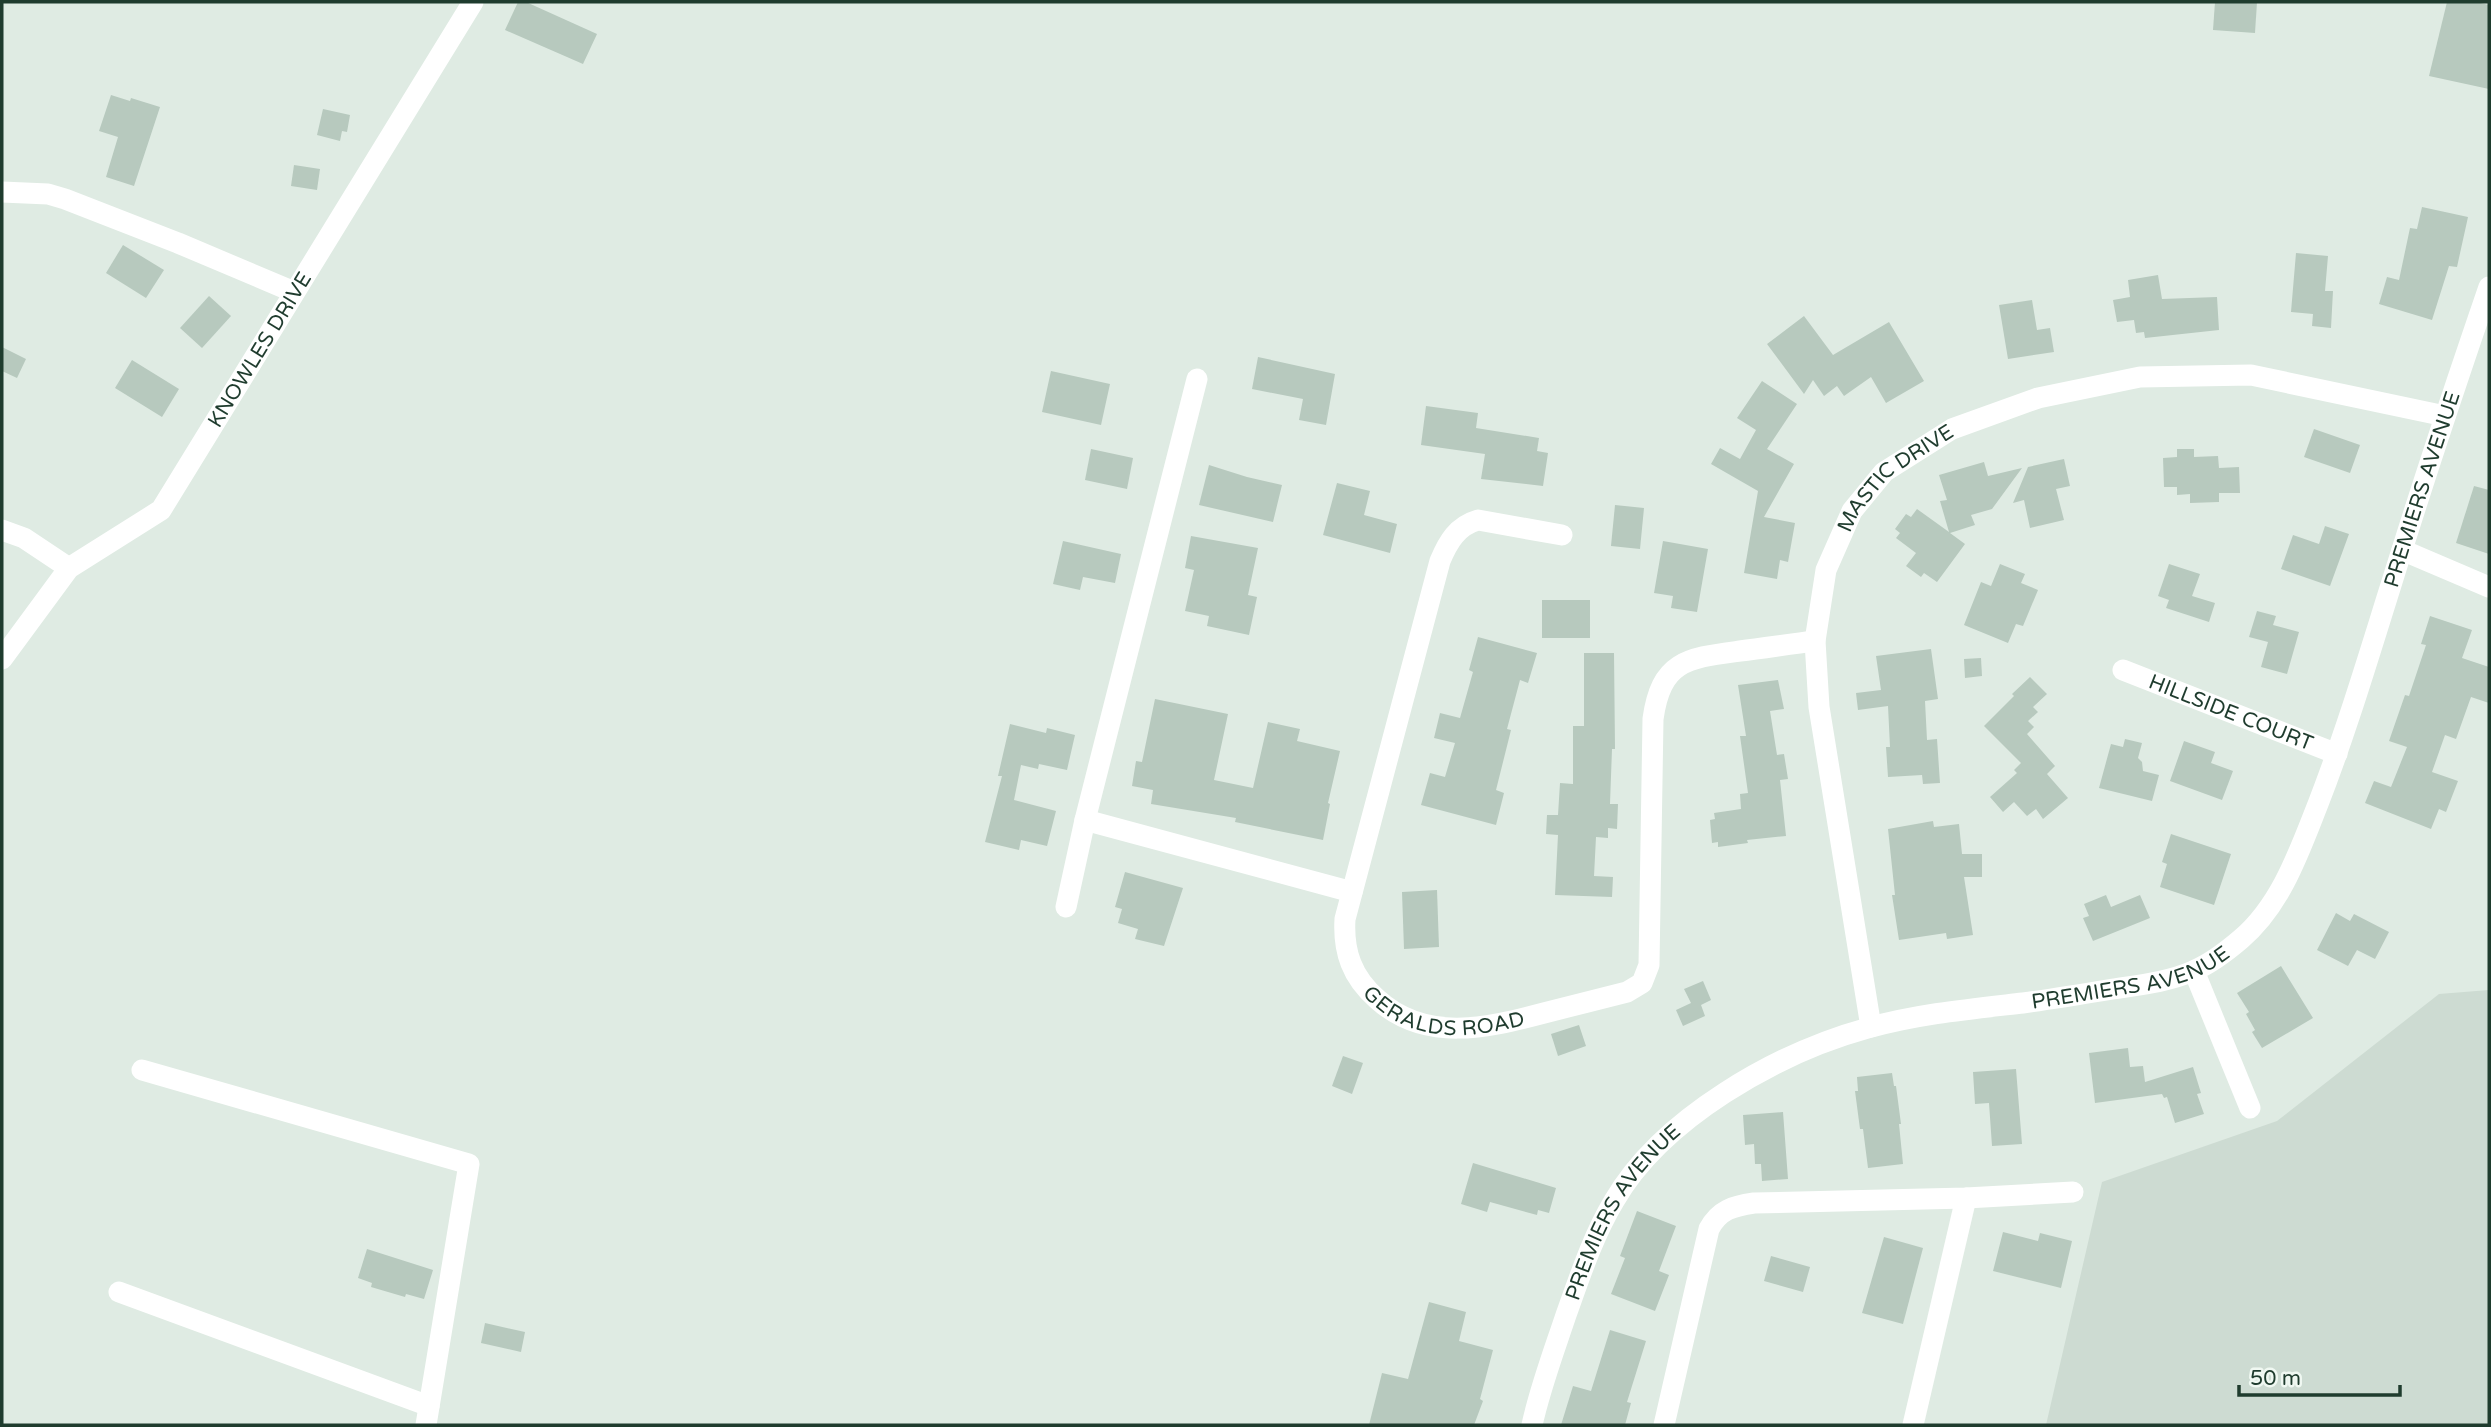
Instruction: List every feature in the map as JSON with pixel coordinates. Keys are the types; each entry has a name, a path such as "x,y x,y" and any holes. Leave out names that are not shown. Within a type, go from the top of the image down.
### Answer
{"street":[{"name":"KNOWLES DRIVE","path":"2,659 69,568 161,510 473,2"},
{"path":"2,192 48,194 65,199 294,292"},
{"name":"PREMIERS AVENUE","path":"1532,1425 1551,1358 1583,1266 1615,1199 1648,1154 1670,1132 1728,1091 1793,1056 1827,1041 1871,1027 2158,982 2194,971 2243,937 2265,914 2294,864 2337,754 2489,287"},
{"name":"MASTIC DRIVE","path":"1871,1027 1819,707 1815,641 1826,570 1852,512 1884,472 1952,429 2039,398 2140,377 2251,375 2445,416"},
{"path":"1066,907 1085,820 1197,379"},
{"name":"GERALDS ROAD","path":"1562,535 1478,520 1466,523 1447,545 1437,574 1345,919 1344,939 1353,973 1364,988 1382,1004 1417,1022 1446,1029 1485,1027 1627,992 1642,983 1649,965 1653,719 1662,683 1680,665 1698,657 1815,641"},
{"path":"2,530 24,538 69,568"},
{"path":"2402,550 2489,587"},
{"name":"HILLSIDE COURT","path":"2123,670 2337,754"},
{"path":"1085,820 1352,892"},
{"path":"2194,971 2250,1108"},
{"path":"119,1292 428,1415 470,1164 142,1070"},
{"path":"1664,1425 1709,1228 1715,1218 1725,1210 1754,1203 1966,1198 2073,1192"},
{"path":"1913,1425 1966,1198"}],"shaded area":[{"path":"2489,990 2489,1425 2046,1425 2102,1182 2277,1121 2439,994"}],"building":[{"path":"518,2 526,2 597,34 583,64 505,30"},
{"path":"2215,2 2257,2 2255,33 2213,30"},
{"path":"2447,2 2489,5 2489,89 2429,76"},
{"path":"111,95 160,107 134,186 106,177 118,137 99,131"},
{"path":"323,109 350,115 347,132 342,131 340,141 317,135"},
{"path":"294,165 320,169 317,190 291,186"},
{"path":"2422,207 2468,217 2457,267 2449,266 2432,320 2379,304 2387,277 2399,280 2410,228 2417,229"},
{"path":"123,245 164,270 146,298 106,273"},
{"path":"2296,253 2328,256 2325,291 2333,291 2331,328 2312,326 2313,314 2291,312"},
{"path":"2158,275 2162,299 2217,297 2219,330 2145,338 2144,332 2136,333 2134,320 2117,322 2113,300 2130,297 2128,280"},
{"path":"209,296 231,316 202,348 180,328"},
{"path":"2032,300 2037,330 2050,328 2054,352 2008,359 1999,305"},
{"path":"1804,316 1833,355 1889,322 1924,381 1886,403 1871,377 1844,396 1837,386 1824,396 1813,380 1804,394 1767,344"},
{"path":"2,347 26,359 17,378 2,371"},
{"path":"1258,357 1335,374 1326,425 1299,420 1303,399 1252,389"},
{"path":"132,360 179,389 162,417 115,388"},
{"path":"1051,371 1110,384 1101,425 1042,412"},
{"path":"1762,381 1797,404 1767,449 1794,464 1764,517 1795,523 1788,562 1780,560 1777,579 1744,573 1758,491 1711,464 1720,448 1740,459 1756,430 1737,418"},
{"path":"1426,406 1478,413 1476,428 1539,438 1537,451 1548,453 1543,486 1481,479 1485,454 1421,445"},
{"path":"2314,429 2360,445 2350,473 2304,457"},
{"path":"1091,449 1133,458 1127,489 1085,480"},
{"path":"2177,449 2194,449 2194,457 2218,456 2219,468 2239,467 2240,493 2219,493 2219,502 2190,503 2190,494 2177,495 2177,487 2164,487 2163,458 2177,457"},
{"path":"2064,459 2070,486 2056,489 2064,520 2030,528 2024,500 2013,503 2028,467"},
{"path":"1984,462 1988,476 2022,468 1992,509 1971,515 1975,525 1950,533 1965,544 1937,582 1924,573 1921,577 1906,566 1916,553 1896,538 1900,533 1895,529 1906,514 1911,517 1917,509 1949,532 1940,501 1947,500 1939,475"},
{"path":"1209,465 1282,485 1273,522 1199,505"},
{"path":"1337,483 1370,491 1364,515 1397,524 1390,553 1323,535"},
{"path":"2474,486 2489,490 2489,554 2456,543"},
{"path":"1615,505 1644,508 1640,549 1611,546"},
{"path":"2325,526 2349,534 2330,586 2281,569 2293,535 2319,544"},
{"path":"1191,536 1258,548 1248,595 1257,597 1249,635 1207,626 1209,616 1185,611 1194,570 1185,568"},
{"path":"1063,541 1121,554 1115,583 1083,577 1080,590 1053,584"},
{"path":"1663,541 1708,549 1697,612 1671,608 1673,596 1654,593"},
{"path":"2000,564 2025,574 2021,583 2038,590 2023,626 2016,624 2008,643 1964,625 1981,582 1991,586"},
{"path":"2169,564 2200,574 2192,596 2215,603 2209,622 2166,608 2169,600 2158,596"},
{"path":"1542,600 1590,600 1590,638 1542,638"},
{"path":"2257,611 2276,616 2273,625 2299,632 2287,674 2261,667 2268,642 2249,637"},
{"path":"2430,616 2472,630 2462,658 2489,667 2489,703 2471,697 2456,739 2445,735 2432,772 2458,781 2446,812 2439,809 2431,829 2365,803 2374,781 2391,787 2407,747 2389,741 2405,695 2409,696 2426,645 2421,644"},
{"path":"1478,637 1537,653 1528,683 1520,680 1507,729 1511,730 1496,790 1504,793 1496,825 1421,805 1430,773 1445,777 1455,743 1434,738 1440,713 1460,718 1473,672 1469,670"},
{"path":"1931,649 1938,699 1925,701 1927,740 1937,739 1940,783 1923,784 1922,775 1888,777 1888,706 1858,710 1856,693 1881,690 1876,656"},
{"path":"1584,653 1614,653 1615,749 1612,749 1610,804 1618,804 1617,829 1608,828 1608,838 1596,837 1594,876 1613,877 1612,897 1555,895 1558,835 1546,834 1547,815 1558,815 1560,783 1573,784 1573,726 1584,726"},
{"path":"1981,658 1982,676 1965,678 1964,659"},
{"path":"2030,677 2047,694 2033,707 2038,712 2028,721 2034,727 2027,734 2055,766 2047,774 2068,798 2043,819 2036,809 2027,816 2014,802 2003,812 1990,797 2017,773 2014,770 2021,763 1984,726"},
{"path":"1778,680 1784,709 1770,711 1777,755 1784,754 1788,779 1780,780 1786,836 1747,840 1748,843 1718,847 1718,842 1712,843 1710,820 1715,819 1714,813 1741,809 1740,794 1748,793 1740,736 1746,736 1738,685"},
{"path":"1155,699 1228,714 1214,780 1253,788 1268,722 1300,729 1297,741 1340,751 1323,840 1235,822 1236,818 1151,804 1153,790 1132,786 1136,761 1142,762"},
{"path":"1010,724 1046,733 1047,728 1075,735 1067,770 1039,764 1038,769 1021,765 1014,800 1056,811 1047,846 1021,840 1019,850 985,842 1002,776 998,776"},
{"path":"2125,739 2142,743 2138,758 2142,762 2143,771 2159,775 2152,801 2099,788 2111,744 2123,747"},
{"path":"2184,741 2215,752 2211,763 2233,771 2222,800 2170,781"},
{"path":"1933,821 1934,827 1959,824 1962,854 1982,854 1982,877 1964,877 1973,935 1947,939 1946,933 1899,940 1892,895 1895,895 1888,829"},
{"path":"2171,834 2231,854 2214,905 2160,887 2167,864 2162,862"},
{"path":"1125,872 1183,888 1164,946 1135,939 1138,929 1118,923 1122,909 1115,907"},
{"path":"1437,890 1439,947 1404,949 1402,892"},
{"path":"2106,895 2111,907 2140,895 2150,918 2093,941 2083,918 2089,916 2084,904"},
{"path":"2336,913 2350,921 2354,914 2389,932 2375,959 2357,950 2348,966 2317,950"},
{"path":"2281,966 2313,1018 2262,1048 2252,1032 2255,1030 2246,1014 2249,1012 2237,993"},
{"path":"1703,981 1711,1000 1701,1005 1705,1016 1683,1026 1676,1010 1691,1003 1684,989"},
{"path":"1579,1025 1586,1046 1558,1056 1551,1034"},
{"path":"2128,1048 2130,1067 2143,1066 2145,1082 2193,1067 2201,1093 2197,1094 2204,1114 2175,1123 2167,1097 2164,1098 2162,1094 2095,1103 2089,1053"},
{"path":"1343,1056 1363,1063 1352,1094 1332,1086"},
{"path":"2016,1069 2022,1144 1992,1146 1989,1103 1975,1104 1973,1072"},
{"path":"1892,1073 1901,1124 1903,1164 1868,1168 1855,1091 1858,1091 1857,1077"},
{"path":"1783,1112 1788,1179 1762,1181 1761,1164 1755,1164 1754,1144 1745,1145 1743,1115"},
{"path":"1473,1163 1556,1188 1549,1213 1538,1210 1537,1215 1490,1202 1487,1212 1461,1204"},
{"path":"1637,1211 1676,1226 1659,1271 1669,1275 1655,1311 1611,1294 1625,1258 1620,1256"},
{"path":"2003,1232 2038,1241 2040,1233 2072,1241 2061,1288 1993,1271"},
{"path":"1884,1237 1923,1248 1903,1324 1862,1313"},
{"path":"367,1249 433,1270 424,1299 406,1294 405,1297 371,1287 372,1283 358,1278"},
{"path":"1771,1256 1810,1267 1803,1292 1764,1281"},
{"path":"1429,1302 1466,1312 1459,1341 1493,1350 1480,1399 1483,1401 1474,1425 1369,1425 1382,1373 1408,1379"},
{"path":"485,1323 525,1332 521,1352 481,1343"},
{"path":"1610,1330 1646,1341 1627,1402 1631,1403 1625,1425 1561,1425 1573,1386 1591,1391"}]}
